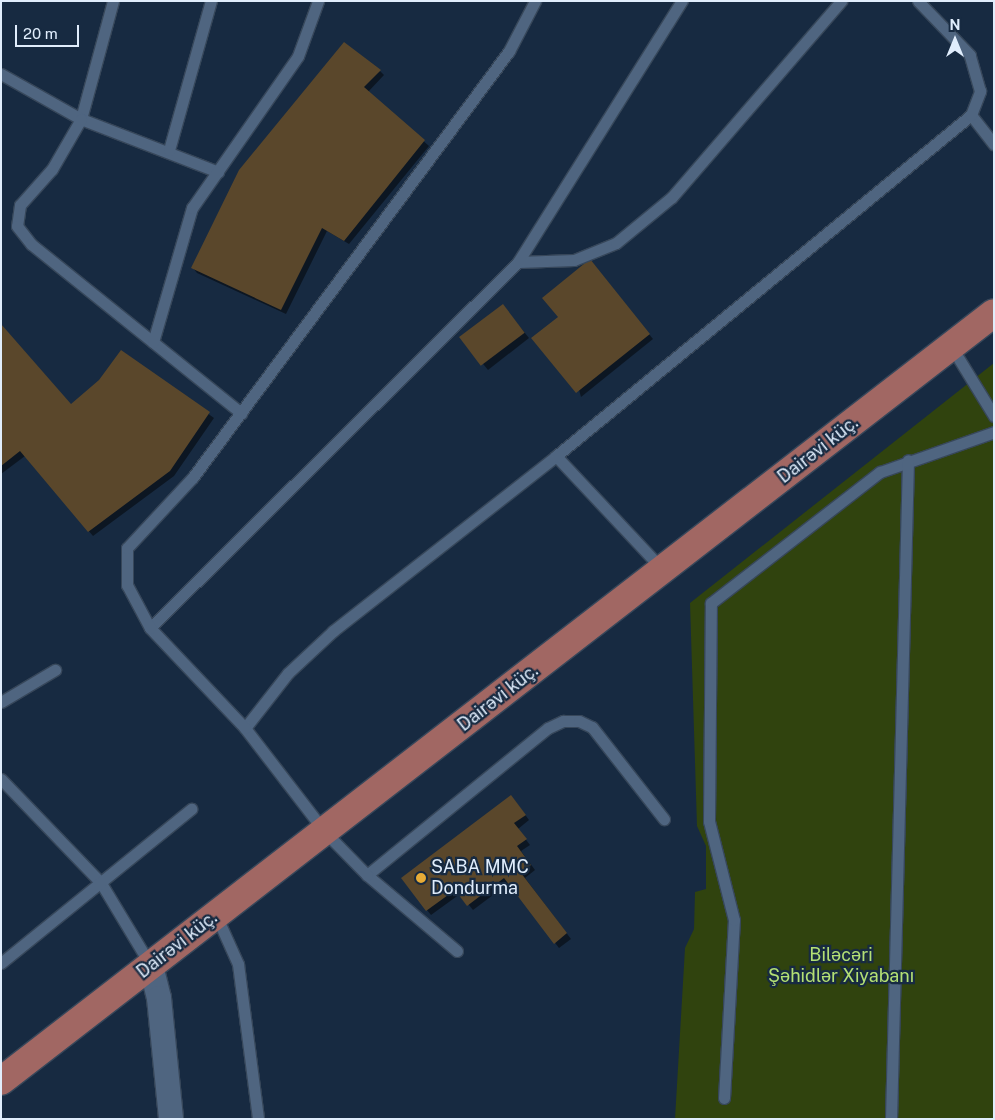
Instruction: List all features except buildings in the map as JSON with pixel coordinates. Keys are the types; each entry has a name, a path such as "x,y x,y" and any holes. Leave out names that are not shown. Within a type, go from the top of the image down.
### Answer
{"main road":[{"name":"Dairəvi küç.","path":"1,1081 994,313"}],"street":[{"path":"151,966 159,998 171,1119"}],"lane":[{"path":"113,1 81,119 52,169 20,205 17,226 31,244 241,413"},
{"path":"169,150 211,1"},
{"path":"152,342 192,208 298,56 318,1"},
{"path":"457,951 367,876 325,832 245,728 150,628 127,585 127,548 193,478 509,51 536,1"},
{"path":"150,628 518,262 682,1"},
{"path":"518,262 574,260 616,243 672,197 841,1"},
{"path":"245,728 288,672 333,631 556,456 971,115 980,91 970,54 918,1"},
{"path":"1,74 81,119 169,150 218,172"},
{"path":"971,115 994,144"},
{"path":"951,346 994,416"},
{"path":"724,1098 734,920 709,821 708,612 718,596 880,472 908,460 994,432"},
{"path":"556,456 663,570"},
{"path":"891,1119 908,460"},
{"path":"1,702 55,670"},
{"path":"367,876 548,728 563,721 579,721 592,727 664,819"},
{"path":"1,779 101,883 151,966"},
{"path":"1,964 191,809"},
{"path":"216,915 238,964 258,1119"}],"green space":[{"name":"Biləcəri Şəhidlər Xiyabanı","path":"994,363 994,1119 675,1119 685,948 694,929 695,892 706,889 706,846 697,826 690,603"}],"place":[{"name":"SABA MMC Dondurma","path":"421,878"}]}
